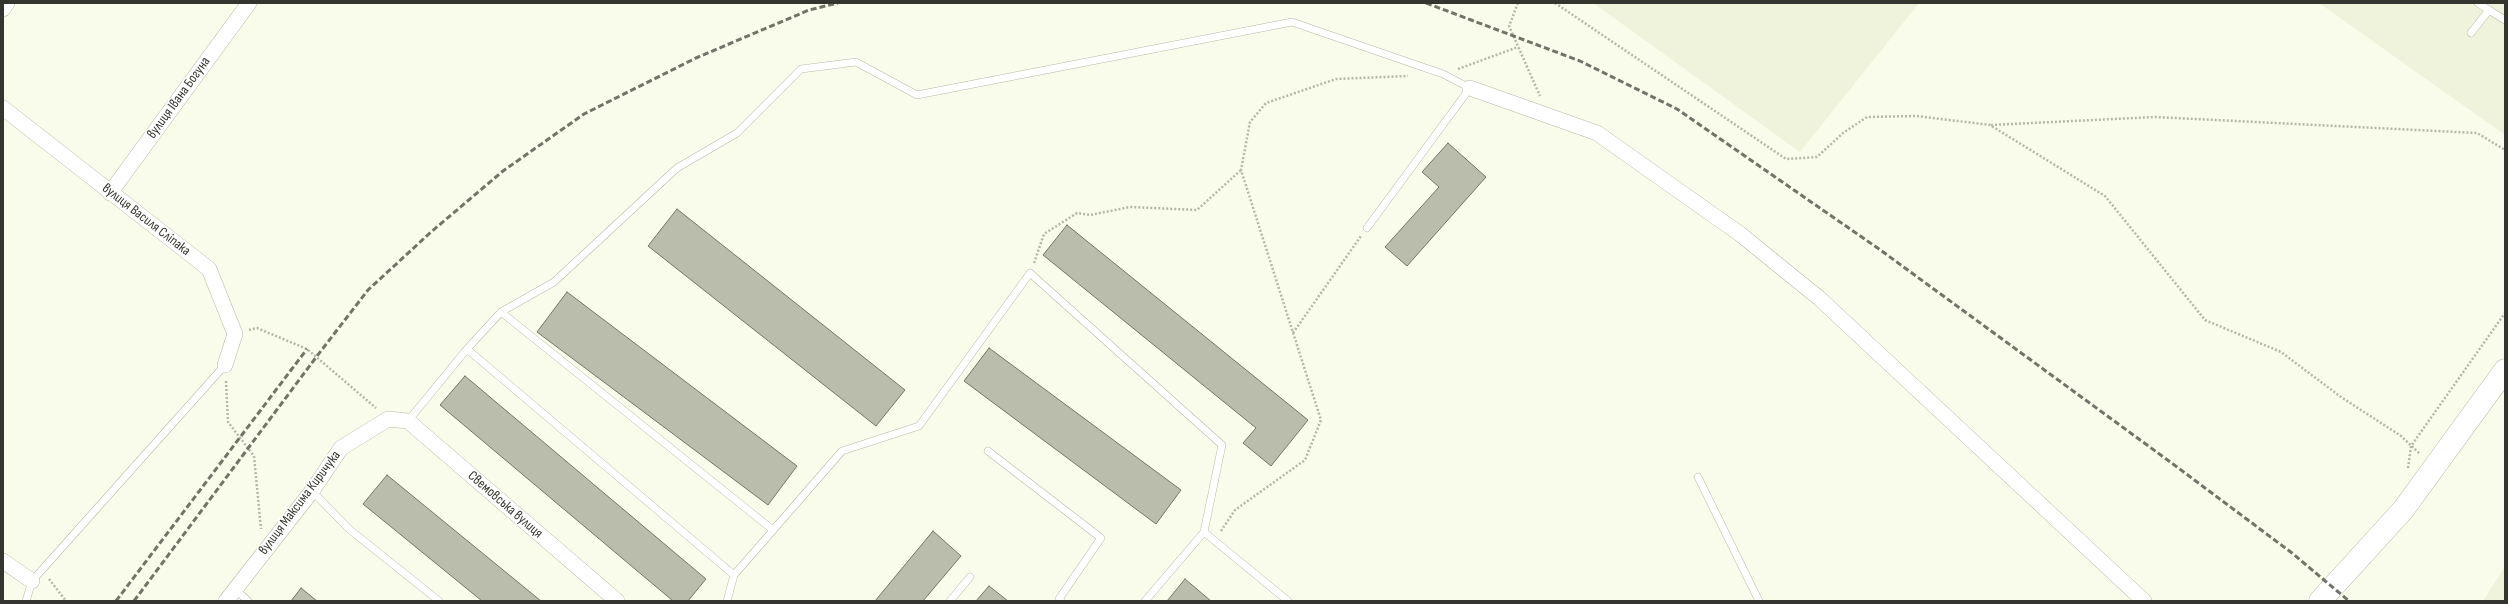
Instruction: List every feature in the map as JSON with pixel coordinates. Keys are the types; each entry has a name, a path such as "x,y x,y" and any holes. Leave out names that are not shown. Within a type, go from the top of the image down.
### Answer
{"main road":[{"path":"2327,594 2403,510 2505,370"}],"street":[{"path":"3,9 7,3"},
{"name":"вулиця Івана Богуна","path":"110,193 249,3"},
{"path":"1470,88 1597,133 1746,239 1819,298 2144,601"},
{"name":"вулиця Василя Сліпака","path":"3,108 209,269 235,334"},
{"path":"226,365 235,334"},
{"path":"388,419 408,421"},
{"name":"вулиця Максима Киричука","path":"230,595 312,491 341,448 388,419"},
{"name":"Свемовська вулиця","path":"408,421 617,601"},
{"path":"3,561 37,576"}],"lane":[{"path":"2478,3 2505,20"},
{"path":"2471,32 2489,10"},
{"path":"408,421 467,349 500,312 554,282 678,168 737,133 801,69 856,62 917,95 1292,22 1443,74 1470,88 1367,228"},
{"path":"727,601 734,575 842,451 919,426 1030,273 1222,445 1204,532 1145,601"},
{"path":"500,312 773,530"},
{"path":"467,349 734,575"},
{"path":"26,601 37,576 226,365"},
{"path":"988,451 1101,538 1059,598 1061,601"},
{"path":"1698,477 1758,601"},
{"path":"312,491 349,529 439,601"},
{"path":"1204,532 1288,601"},
{"path":"950,601 970,577"},
{"path":"230,595 248,601"}],"path":[{"path":"1518,3 1509,26 1551,117"},
{"path":"1555,3 1786,159 1817,157 1843,134 1867,117 1917,116 1990,125 2156,117 2477,133 2505,150"},
{"path":"1443,74 1518,48"},
{"path":"1214,540 1235,510 1305,460 1321,420 1240,170 1250,122 1266,103 1336,79 1412,76"},
{"path":"1990,125 2105,196 2205,320 2281,352 2341,397 2400,436 2434,468"},
{"path":"1030,273 1044,234 1077,213 1090,215 1130,206 1197,210 1240,170"},
{"path":"1293,334 1367,228"},
{"path":"2408,475 2411,446 2505,313"},
{"path":"235,334 257,328 307,349 388,419"},
{"path":"226,365 228,422 254,456 263,553"},
{"path":"37,576 66,601"}],"shaded area":[{"path":"1593,3 1919,3 1800,152"},
{"path":"2319,3 2505,3 2505,135"},
{"path":"2505,566 2505,601 2483,601"}],"building":[{"path":"1448,143 1486,177 1407,266 1385,247 1439,187 1422,172"},
{"path":"677,209 905,390 876,426 648,246"},
{"path":"1067,225 1308,420 1271,466 1243,443 1256,428 1043,255"},
{"path":"567,292 797,466 768,505 537,332"},
{"path":"989,348 1181,490 1156,524 964,381"},
{"path":"465,376 706,579 688,601 673,601 440,405"},
{"path":"387,475 541,601 482,601 363,504"},
{"path":"933,531 961,556 923,601 875,601"},
{"path":"1185,579 1211,601 1167,601"},
{"path":"989,586 1008,601 976,601"},
{"path":"301,588 317,601 291,601"}],"railway":[{"path":"134,601 368,290 431,232 503,171 584,114 696,58 809,10 838,3"},
{"path":"1426,3 1580,61 1677,109 1879,249 2173,464 2292,553 2349,601"},
{"path":"116,601 307,349"}]}
